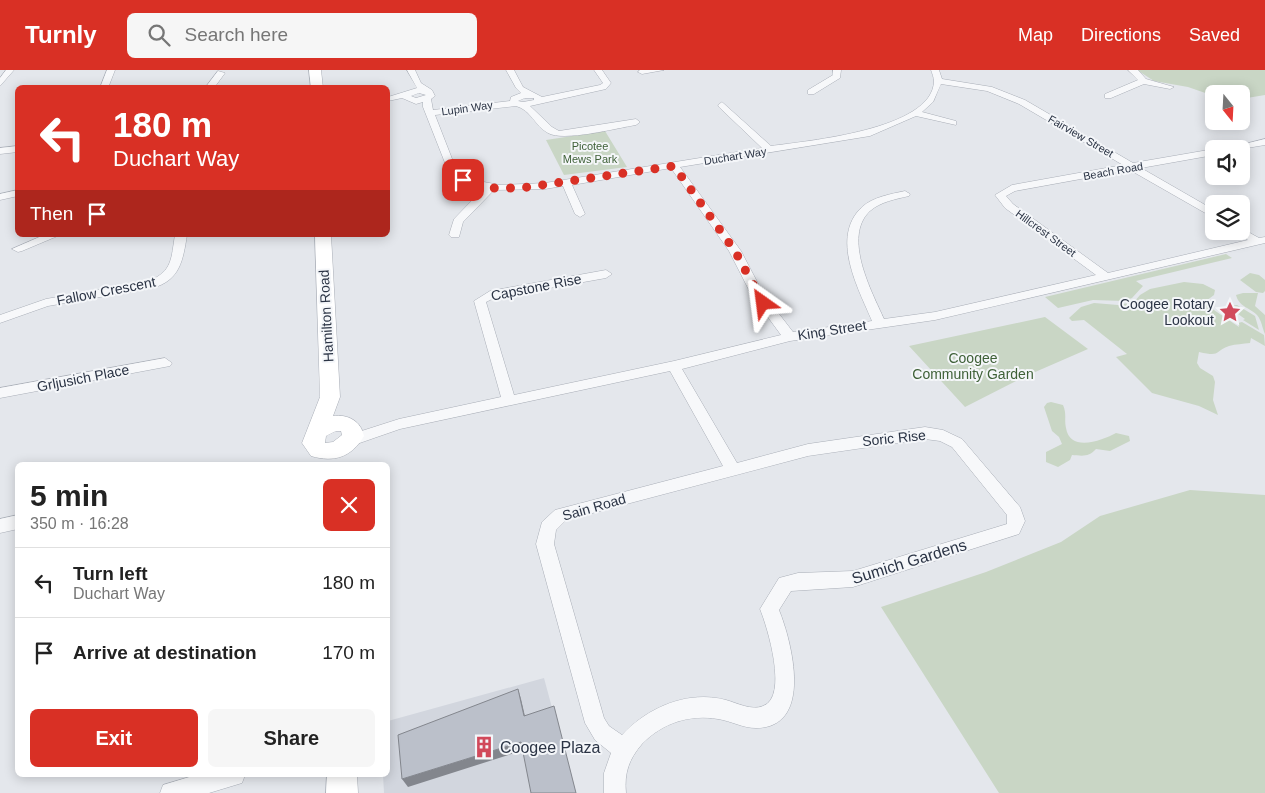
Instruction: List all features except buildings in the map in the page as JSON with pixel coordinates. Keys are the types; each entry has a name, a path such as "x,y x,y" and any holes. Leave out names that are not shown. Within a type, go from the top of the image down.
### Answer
{"main road":[{"path":"315,70 317,85"},
{"name":"Hamilton Road","path":"321,448 330,397 323,237"},
{"name":"Hamilton Road","path":"330,397 346,440"},
{"path":"321,448 336,423 346,440"},
{"path":"342,777 342,793"}],"street":[{"path":"0,84 10,70"},
{"path":"105,85 111,70"},
{"name":"Duchart Way","path":"411,70 419,98 452,171 470,183 491,188 527,188 674,166 870,133 900,122 916,112 930,98 938,81"},
{"path":"510,70 518,98 535,101 548,130 558,134 636,122"},
{"name":"Lupin Way","path":"390,100 419,98 503,103 518,98 535,101 602,87 607,83 598,70"},
{"path":"642,72 660,70"},
{"path":"811,92 837,76 837,70"},
{"path":"935,70 938,81"},
{"path":"1132,70 1140,75 1143,81"},
{"path":"211,85 221,73"},
{"name":"Fairview Street","path":"938,81 980,87 1015,98 1205,210"},
{"path":"1108,96 1143,81 1170,87"},
{"path":"722,105 770,150"},
{"path":"916,112 953,123"},
{"path":"1250,145 1265,142"},
{"path":"0,152 15,150"},
{"name":"Beach Road","path":"1012,188 1205,154"},
{"path":"674,166 735,251 757,294 790,337"},
{"path":"566,182 580,214"},
{"path":"455,235 458,221 491,188"},
{"name":"Hillcrest Street","path":"1012,188 1000,195 1005,202 1106,277"},
{"path":"0,197 15,194"},
{"path":"879,323 854,257 853,230 864,210 882,200 905,194"},
{"path":"1250,235 1262,241"},
{"path":"18,249 49,237"},
{"name":"Fallow Crescent","path":"0,319 46,303 152,284 167,278 174,271 181,237"},
{"name":"King Street","path":"346,440 399,424 674,366 790,337 935,316 1262,241"},
{"name":"Capstone Rise","path":"509,400 480,301 490,295 606,274"},
{"name":"Grljusich Place","path":"0,394 165,363"},
{"path":"674,366 733,470"},
{"name":"Soric Rise","path":"733,470 831,445 935,433 956,443 1014,512 1017,521"},
{"name":"Sain Road","path":"624,749 602,733 595,723 545,544 548,527 561,514 733,470"},
{"name":"Sumich Gardens","path":"615,793 615,772 624,749 652,721 672,713 696,707 710,708 755,718 764,718 777,709 783,690 783,650 779,631 769,609 785,584 798,581 861,577 1013,529 1017,521"},
{"path":"0,526 15,523"},
{"path":"171,793 227,777"}],"shaded area":[{"name":"Coogee Plaza","path":"544,678 575,793 384,793 383,777 390,777 390,720"}],"green space":[{"path":"1137,70 1265,70 1265,95 1250,98 1250,85 1205,85 1205,93 1188,87 1154,81"},
{"name":"Picotee Mews Park","path":"605,131 627,167 564,175 546,140"},
{"path":"1226,254 1232,258 1136,281 1143,286 1132,298 1124,301 1093,300 1058,308 1045,297"},
{"path":"1250,273 1259,275 1265,280 1265,291 1263,293 1256,292 1240,280"},
{"path":"1184,282 1203,284 1215,290 1214,295 1206,301 1208,306 1239,327 1238,323 1242,322 1264,335 1265,346 1251,338 1250,343 1229,346 1214,354 1199,352 1197,363 1200,368 1213,376 1215,382 1213,400 1218,415 1199,406 1152,393 1116,357 1127,354 1084,320 1072,321 1069,318 1081,307 1094,303 1118,305 1134,302 1140,295 1150,289"},
{"path":"1258,293 1255,306 1265,315 1265,334 1257,315 1237,299 1236,295"},
{"path":"1237,305 1255,316 1259,330 1243,320 1245,319 1227,306"},
{"name":"Coogee Community Garden","path":"1045,317 1088,349 1026,376 965,407 909,346"},
{"path":"1047,403 1063,405 1066,428 1069,436 1074,440 1080,442 1096,441 1116,433 1129,436 1130,441 1110,451 1096,449 1086,455 1072,455 1070,460 1058,467 1046,462 1046,452 1062,444 1059,437 1052,431 1044,407"},
{"path":"1190,490 1265,495 1265,793 999,793 881,607 986,572 1061,542 1100,516"}],"place":[{"name":"Coogee Rotary Lookout","path":"1230,312"},
{"name":"Coogee Plaza","path":"484,747"}],"route":[{"path":"463,180 491,188 509,189 545,186 674,166 735,251 763,303"}]}
